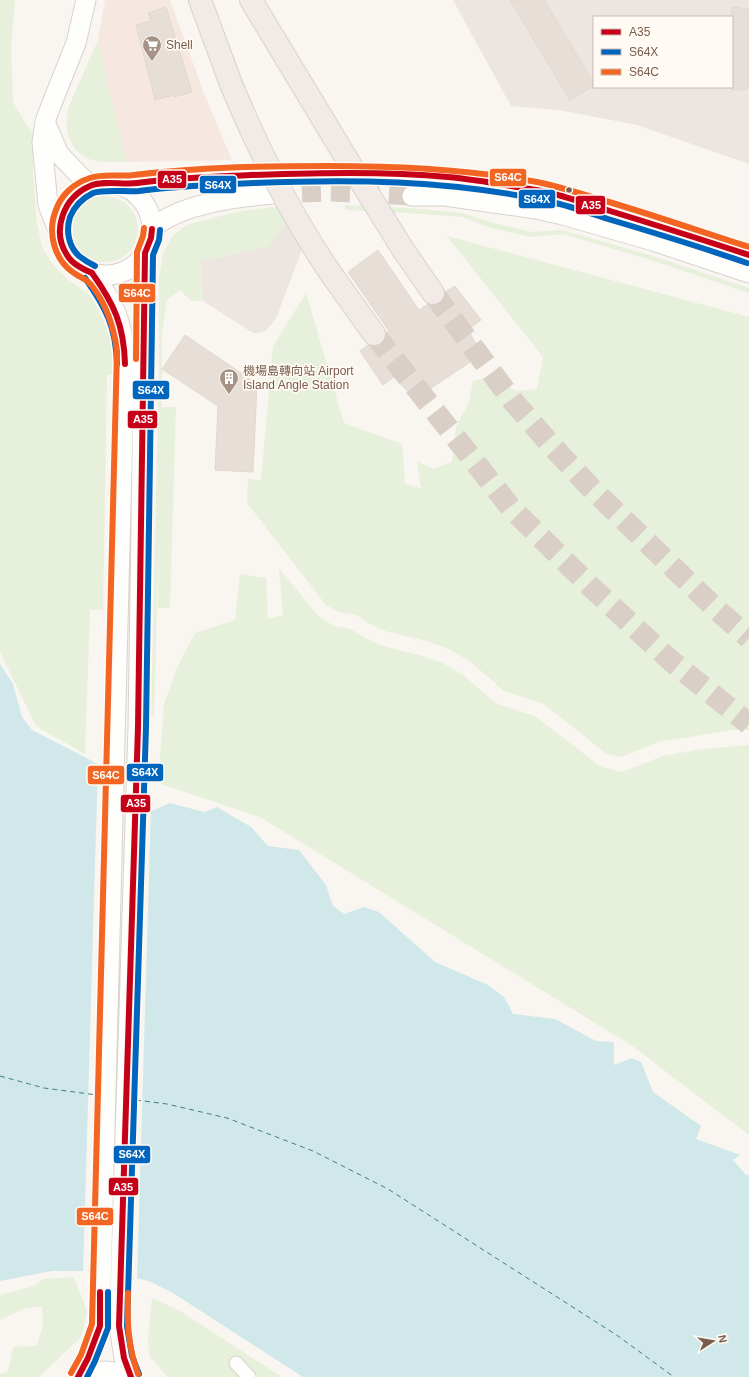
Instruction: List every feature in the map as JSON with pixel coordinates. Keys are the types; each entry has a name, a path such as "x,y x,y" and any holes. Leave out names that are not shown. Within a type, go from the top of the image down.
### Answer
{"highway":[{"path":"200,0 231,84 267,163 294,214 324,264 374,334"},
{"path":"251,0 352,168 404,251 433,293"}],"main road":[{"path":"86,0 76,43 45,122 42,142 48,205 66,253 71,260 84,270 92,273 107,275 122,272 135,265 145,253 151,238 152,229 150,217 140,198 126,188 117,184"},
{"path":"45,122 59,154 91,185"},
{"path":"386,174 448,178 536,190 566,197 656,224 749,256"},
{"path":"60,237 60,227 64,209 69,201 80,191 91,185 100,183 117,184 181,178 240,175"},
{"path":"152,229 160,222 180,211 239,197 273,194"},
{"path":"412,196 452,197 536,209 563,215 653,240 749,273"},
{"path":"131,1377 120,1343 119,1326 138,727 145,253"},
{"path":"78,1377 88,1358 100,1326 114,709 119,605 125,351 123,334 116,312 108,294 92,273"},
{"path":"82,1377 99,1371 108,1370 123,1373 131,1377"}],"street":[{"path":"236,1363 249,1377"}],"shaded area":[{"name":"Shell","path":"105,0 170,0 205,96 232,160 126,162 98,40"},
{"path":"453,0 749,0 749,164 637,125 559,110 511,106"},
{"path":"289,218 309,231 277,316 265,331 253,333 203,301 201,261 250,251"}],"green space":[{"path":"0,0 15,0 11,46 13,102 26,124 33,132 33,172 37,223 42,247 53,265 67,279 90,295 98,309 111,342 114,375 107,375 103,610 90,610 85,754 36,726 0,652"},
{"path":"98,40 126,162 100,162 84,156 77,151 69,138 67,131 67,114 69,106"},
{"path":"105,196 118,199 128,206 135,216 138,229 135,242 128,252 118,259 105,262 92,259 82,252 75,242 72,229 75,216 82,206 92,199"},
{"path":"294,204 289,219 269,247 201,261 203,301 191,301 180,290 167,300 162,333 162,407 176,407 170,608 158,608 159,523 154,717 151,717 159,372 159,279 163,254 171,238 186,225 236,212"},
{"path":"345,205 409,208 463,213 493,223 533,232 562,230 653,256 749,288 749,293 651,260 563,234 532,237 491,228 462,217 345,210"},
{"path":"447,236 749,317 749,730 732,730 658,742 621,757 607,754 542,703 504,691 472,663 449,649 426,641 385,631 370,624 357,615 339,612 326,605 247,503 248,479 261,480 273,346 306,293 344,423 402,444 405,484 421,488 417,461 433,469 452,462 456,427 469,402 473,381 489,377 517,391 537,389 543,357"},
{"path":"279,568 319,617 334,626 351,629 363,637 380,645 443,663 463,675 497,704 535,716 601,767 622,772 663,756 703,749 749,745 749,1135 631,1045 260,817 158,783 164,704 177,668 195,633 235,620 240,574 266,578 268,619 283,615"},
{"path":"74,1277 87,1311 81,1337 39,1377 0,1377 0,1374 8,1372 13,1347 37,1346 43,1325 42,1306 23,1309 0,1320 0,1295 34,1286 43,1279"},
{"path":"152,1298 180,1311 282,1377 167,1377 150,1357 148,1341"}],"water":[{"path":"0,664 13,684 22,717 32,730 98,764 145,814 170,803 204,812 217,807 251,827 268,846 299,850 326,885 333,906 344,914 364,907 379,912 435,962 488,985 504,997 513,1014 555,1019 596,1041 614,1042 614,1065 632,1058 641,1062 653,1092 701,1126 696,1139 740,1155 733,1160 746,1175 749,1175 749,1377 303,1377 173,1293 149,1281 83,1271 52,1271 0,1281"}],"pier":[{"path":"98,762 146,812 151,809 137,1280 83,1273"}],"building":[{"path":"510,0 544,0 593,82 593,87 570,100"},
{"path":"166,7 192,92 155,100 136,25 151,21 148,13"},
{"path":"732,7 749,10 749,87 745,89 732,90"},
{"path":"378,250 419,310 428,304 434,305 440,303 444,299 445,292 455,286 481,320 468,330 482,354 415,399 394,377 383,385 360,351 368,345 375,346 381,344 385,340 386,333 389,331 348,272"},
{"name":"機場島轉向站 Airport Island Angle Station","path":"185,335 257,384 253,472 215,470 218,406 162,369"}],"ferry route":[{"path":"0,1076 44,1088 97,1095"},
{"path":"136,1100 167,1104 227,1118 313,1151 388,1189 618,1336 674,1377"}],"tunnel":[{"path":"240,175 387,174"},
{"path":"273,194 331,192 412,196"},
{"path":"433,293 512,400 551,445 592,489 715,608 749,638"},
{"path":"374,334 511,508 590,586 670,660 749,724"}],"transit line":[{"name":"S64C","path":"71,1373 81,1355 92,1324 117,351 109,317 102,301 88,282 74,273 61,261 54,245 52,236 53,218 61,199 69,190 84,180 101,176 183,170 256,167 355,166 433,169 485,174 546,184 627,207 749,247"},
{"name":"A35","path":"92,273 78,266 69,258 62,245 60,235 60,225 67,206 81,191 90,186 101,183 131,183 276,174 350,173 424,175 472,180 542,191 576,200 749,255"},
{"name":"S64X","path":"95,266 75,252 70,243 68,232 70,217 76,206 93,193 103,191 139,191 210,185 326,181 398,182 470,188 542,200 575,208 747,263"},
{"name":"S64C","path":"136,359 137,252 143,236 144,228"},
{"name":"A35","path":"131,1377 124,1358 119,1326 138,727 145,253 151,238 152,229"},
{"name":"S64X","path":"139,1374 132,1356 127,1326 146,727 153,255 159,240 160,230"},
{"name":"A35","path":"92,273 112,305 120,326 123,338 125,364"},
{"name":"S64X","path":"85,278 99,299 112,328 115,339 117,364"},
{"name":"A35","path":"78,1377 88,1358 100,1326 100,1292"},
{"name":"S64X","path":"87,1377 108,1328 108,1292"},
{"name":"S64C","path":"128,1293 129,1334 132,1354 138,1374"}],"place":[{"name":"Shell","path":"152,62"},
{"name":"機場島轉向站 Airport Island Angle Station","path":"229,395"}]}
